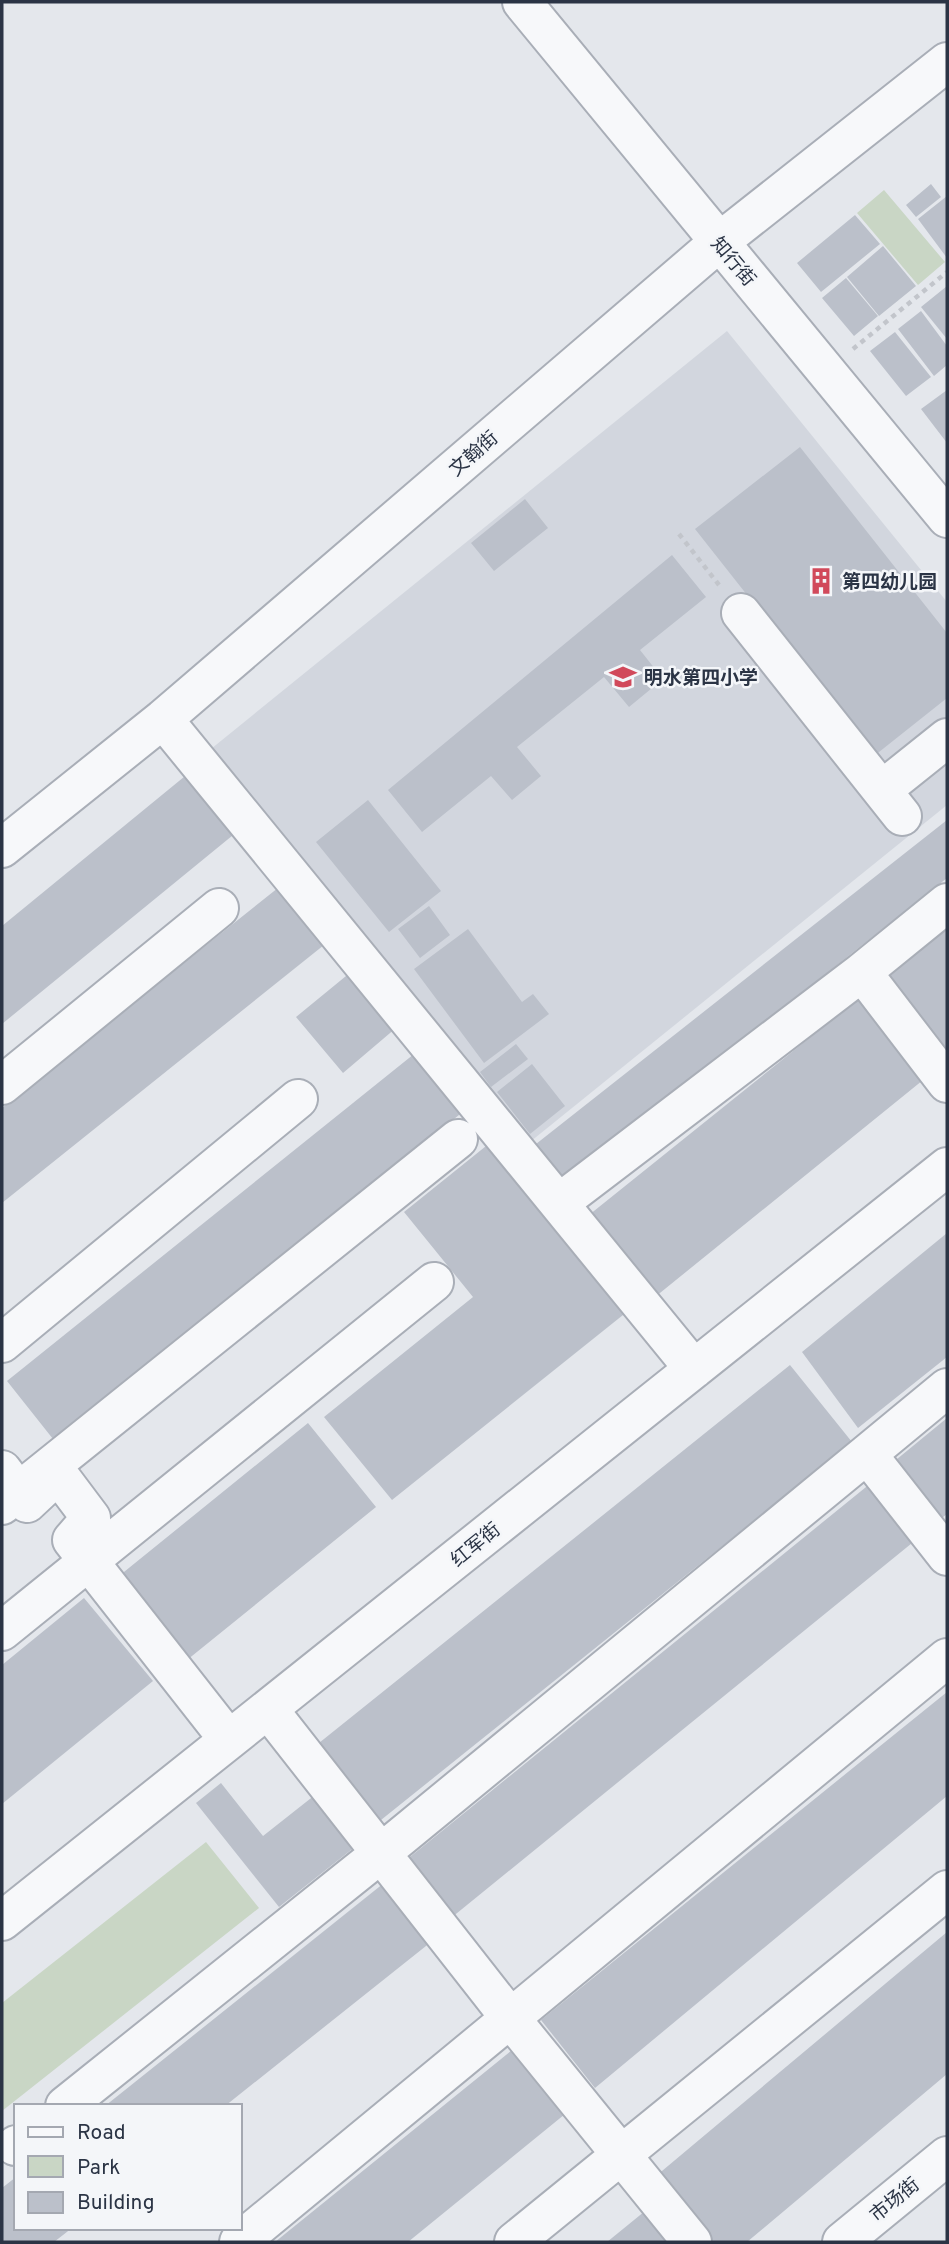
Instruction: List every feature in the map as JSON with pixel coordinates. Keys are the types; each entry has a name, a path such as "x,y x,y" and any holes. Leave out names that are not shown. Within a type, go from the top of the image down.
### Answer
{"street":[{"name":"知行街","path":"522,2 947,518"},
{"name":"文翰街","path":"2,848 163,719 718,243 947,62"},
{"path":"741,613 892,803 947,738"},
{"path":"163,719 694,1369"},
{"path":"567,1197 862,972 947,903"},
{"path":"2,1085 219,908"},
{"path":"862,972 947,1083"},
{"path":"2,1343 299,1099"},
{"path":"229,1740 72,1540 91,1518 58,1474 27,1503 7,1489 458,1139"},
{"name":"红军街","path":"2,1921 947,1167"},
{"path":"2,1631 434,1282"},
{"path":"68,2104 380,1854 947,1388"},
{"path":"867,1454 947,1556"},
{"path":"239,2242 947,1658"},
{"path":"268,1709 511,2019 692,2242"},
{"path":"514,2242 947,1891"},
{"name":"市场街","path":"842,2242 947,2157"}],"path":[{"path":"827,370 947,272"},
{"path":"679,534 741,613"}],"shaded area":[{"name":"明水第四小学","path":"727,331 947,602 947,805 525,1146 206,753"}],"green space":[{"path":"884,190 945,262 918,285 857,213"},
{"path":"206,1842 259,1908 2,2111 2,2003"}],"building":[{"path":"931,184 941,197 916,217 906,205"},
{"path":"947,196 947,258 918,219"},
{"path":"855,215 880,244 821,292 797,263"},
{"path":"883,246 916,286 879,316 847,277"},
{"path":"846,278 878,316 854,336 822,298"},
{"path":"947,286 947,339 921,307"},
{"path":"921,311 947,346 947,365 934,376 898,329"},
{"path":"895,332 931,377 906,396 870,351"},
{"path":"947,390 947,443 921,409"},
{"name":"第四幼儿园","path":"800,447 947,633 947,698 874,756 695,529"},
{"path":"525,499 548,528 494,571 471,543"},
{"path":"672,555 706,597 640,650 663,679 629,707 604,677 517,747 541,776 512,800 491,776 422,832 388,790"},
{"path":"190,772 238,831 2,1024 2,926"},
{"path":"368,800 441,891 389,932 316,842"},
{"path":"947,820 947,878 565,1180 536,1144"},
{"path":"288,880 334,937 2,1203 2,1108"},
{"path":"429,906 450,935 420,958 398,929"},
{"path":"947,928 947,1063 881,979"},
{"path":"468,929 522,1002 533,994 549,1014 484,1063 414,969"},
{"path":"357,967 403,1022 343,1073 296,1017"},
{"path":"863,995 928,1076 655,1297 589,1215"},
{"path":"516,1044 528,1059 491,1087 480,1072"},
{"path":"419,1050 469,1107 53,1439 7,1381"},
{"path":"532,1064 565,1106 530,1134 497,1092"},
{"path":"496,1138 633,1307 392,1500 324,1417 473,1297 404,1212"},
{"path":"947,1233 947,1357 858,1428 802,1352"},
{"path":"790,1365 852,1442 381,1820 319,1743"},
{"path":"947,1418 947,1514 938,1521 891,1464"},
{"path":"308,1423 376,1507 187,1660 119,1576"},
{"path":"871,1483 917,1539 451,1918 405,1861"},
{"path":"84,1598 153,1681 2,1804 2,1665"},
{"path":"947,1692 947,1796 595,2088 541,2020"},
{"path":"221,1783 263,1836 320,1791 361,1842 279,1907 196,1803"},
{"path":"384,1883 431,1942 228,2104 108,2104"},
{"path":"947,1932 947,2074 747,2242 712,2242 656,2176"},
{"path":"517,2046 570,2110 408,2242 275,2242"},
{"path":"14,2179 14,2230 69,2230 54,2242 2,2242 2,2188"},
{"path":"650,2207 678,2242 607,2242"}],"place":[{"name":"第四幼儿园","path":"821,581"},
{"name":"明水第四小学","path":"623,677"}]}
